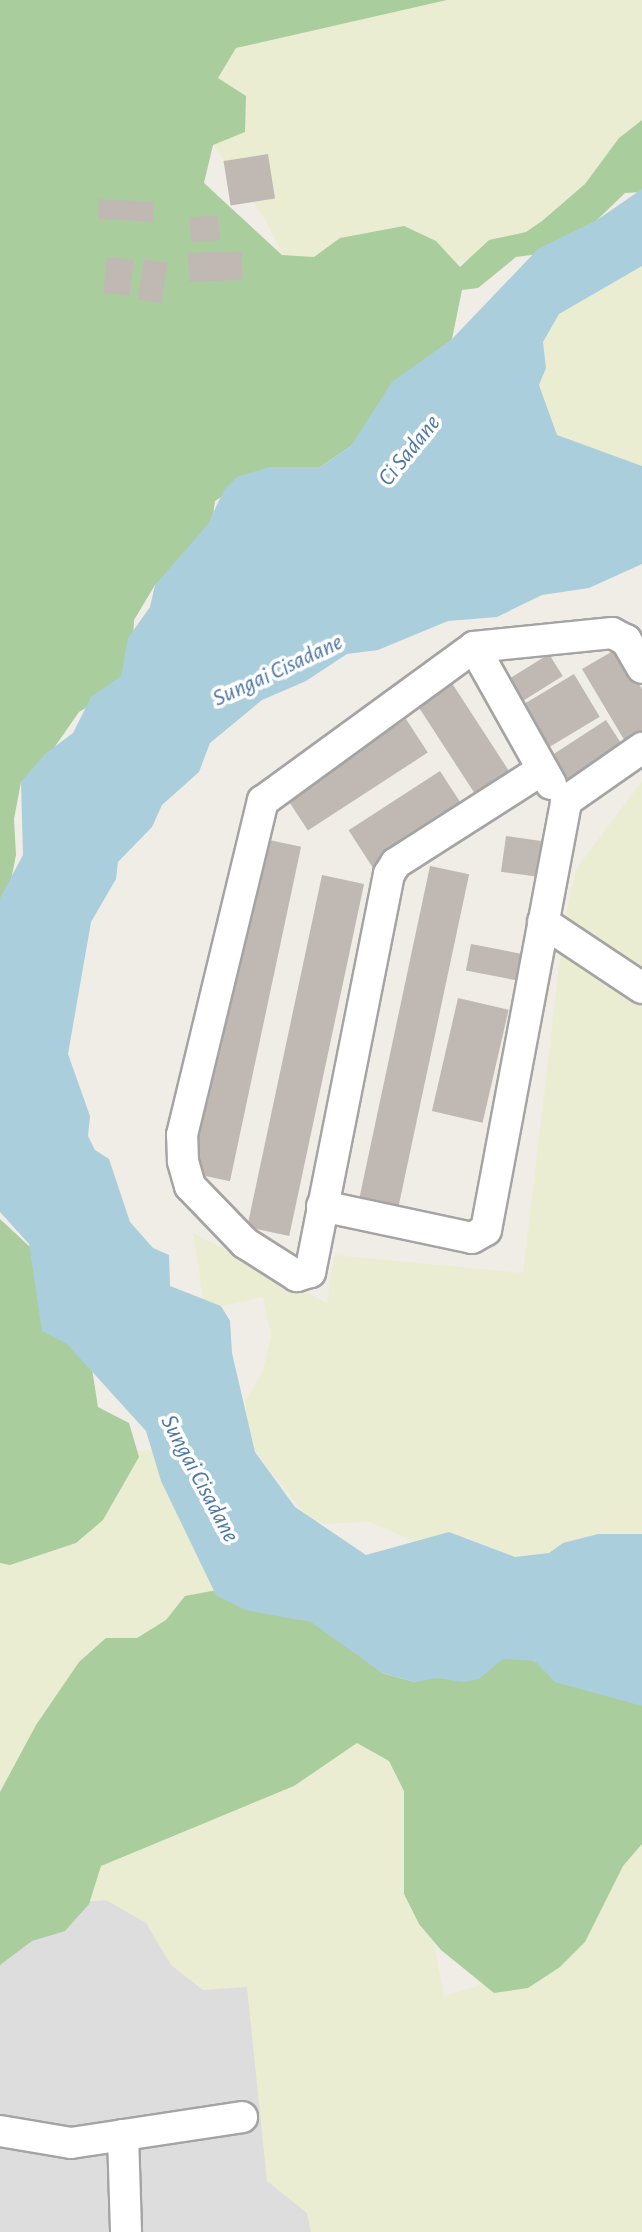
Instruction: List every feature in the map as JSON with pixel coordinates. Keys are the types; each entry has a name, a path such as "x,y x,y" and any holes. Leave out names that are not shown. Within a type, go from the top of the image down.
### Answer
{"street":[{"path":"540,771 396,863 389,874 310,1272 297,1276 245,1243 190,1186 183,1161 182,1135 256,814 263,801 474,647 612,633 626,640 642,668"},
{"path":"474,647 540,771 566,801"},
{"path":"322,1206 472,1238 486,1230 566,801 642,748"},
{"path":"543,922 642,988"},
{"path":"0,2131 71,2143 242,2117"},
{"path":"123,2135 126,2232"}],"shaded area":[{"path":"37,1889 246,1894 322,2232 0,2232 0,1928"}],"green space":[{"path":"0,0 447,0 236,48 218,78 246,96 245,132 213,145 204,183 282,255 314,257 340,238 404,226 436,241 460,267 489,240 526,232 542,221 585,184 619,138 642,120 642,192 625,193 597,220 590,235 562,251 516,257 478,288 462,290 452,339 351,446 320,467 247,480 215,501 210,540 155,585 134,620 132,659 112,692 79,712 47,758 21,782 14,819 16,855 9,890 0,900"},
{"path":"384,0 642,0 642,154 511,248 423,273 301,269 282,255 264,218 213,145 217,59 236,48"},
{"path":"642,266 642,466 557,435 539,385 546,368 543,342 559,314"},
{"path":"642,781 642,1534 597,1534 563,1543 549,1553 515,1557 466,1537 414,1541 369,1522 325,1524 308,1518 255,1452 246,1415 246,1399 262,1373 271,1337 263,1297 221,1306 203,1299 193,1233 327,1303 334,1255 523,1273 564,924 576,869"},
{"path":"0,1219 44,1260 74,1339 92,1369 98,1407 129,1423 139,1457 103,1520 76,1543 10,1565 0,1563"},
{"path":"155,1450 161,1481 217,1590 0,1837 0,1524 116,1452"},
{"path":"217,1590 332,1628 382,1673 414,1682 504,1651 642,1697 642,1844 623,1866 585,1942 560,1967 528,1988 494,1993 441,1950 419,1924 404,1894 404,1791 389,1761 357,1743 294,1786 101,1866 89,1904 65,1931 32,1941 0,1965 0,1792 36,1725 79,1662 106,1638 137,1638 166,1620 185,1596"},
{"path":"390,1708 444,1996 527,1971 642,1829 642,2232 311,2232 307,2213 267,2181 247,1987 203,1990 171,1965 146,1923 106,1900 68,1903 0,1865"}],"water":[{"path":"642,189 642,266 559,314 543,342 546,368 539,385 557,435 642,466 642,564 589,588 542,595 497,617 448,621 378,650 347,654 306,681 262,700 210,743 199,772 162,805 152,827 118,862 116,879 91,922 68,1054 90,1116 88,1136 95,1150 109,1159 130,1222 153,1248 169,1255 170,1286 221,1306 230,1321 232,1353 255,1452 295,1507 366,1555 449,1532 515,1557 549,1553 563,1543 598,1534 642,1534 642,1706 555,1682 535,1661 503,1659 479,1679 463,1682 437,1678 414,1682 382,1673 311,1622 245,1610 216,1595 161,1481 146,1431 67,1344 42,1331 29,1244 0,1212 0,898 23,855 21,782 45,754 73,733 91,697 121,676 128,638 150,607 155,585 208,524 224,490 237,477 269,467 320,467 351,446 392,382 452,339 538,249 597,220"}],"building":[{"path":"268,154 275,198 231,205 224,161"},
{"path":"99,199 154,202 153,222 98,219"},
{"path":"218,215 220,240 191,242 189,218"},
{"path":"242,251 243,280 189,282 188,253"},
{"path":"107,257 134,260 130,296 103,293"},
{"path":"144,259 168,263 161,303 138,299"},
{"path":"618,648 642,689 642,740 629,748 582,669"},
{"path":"549,654 563,676 515,706 502,684"},
{"path":"446,674 515,781 481,803 412,696"},
{"path":"574,674 600,717 542,751 517,709"},
{"path":"406,719 428,753 308,830 286,797"},
{"path":"606,720 625,749 565,789 546,759"},
{"path":"440,771 464,808 373,867 349,830"},
{"path":"506,836 547,842 542,877 501,872"},
{"path":"260,838 301,847 230,1181 189,1173"},
{"path":"430,866 469,874 397,1216 357,1207"},
{"path":"322,875 364,884 289,1236 247,1227"},
{"path":"471,944 524,954 519,981 466,971"},
{"path":"458,998 509,1010 483,1123 432,1111"}],"water label":[{"name":"Ci Sadane","path":"410,451"},
{"name":"Sungai Cisadane","path":"278,671"},
{"name":"Sungai Cisadane","path":"199,1479"}]}
